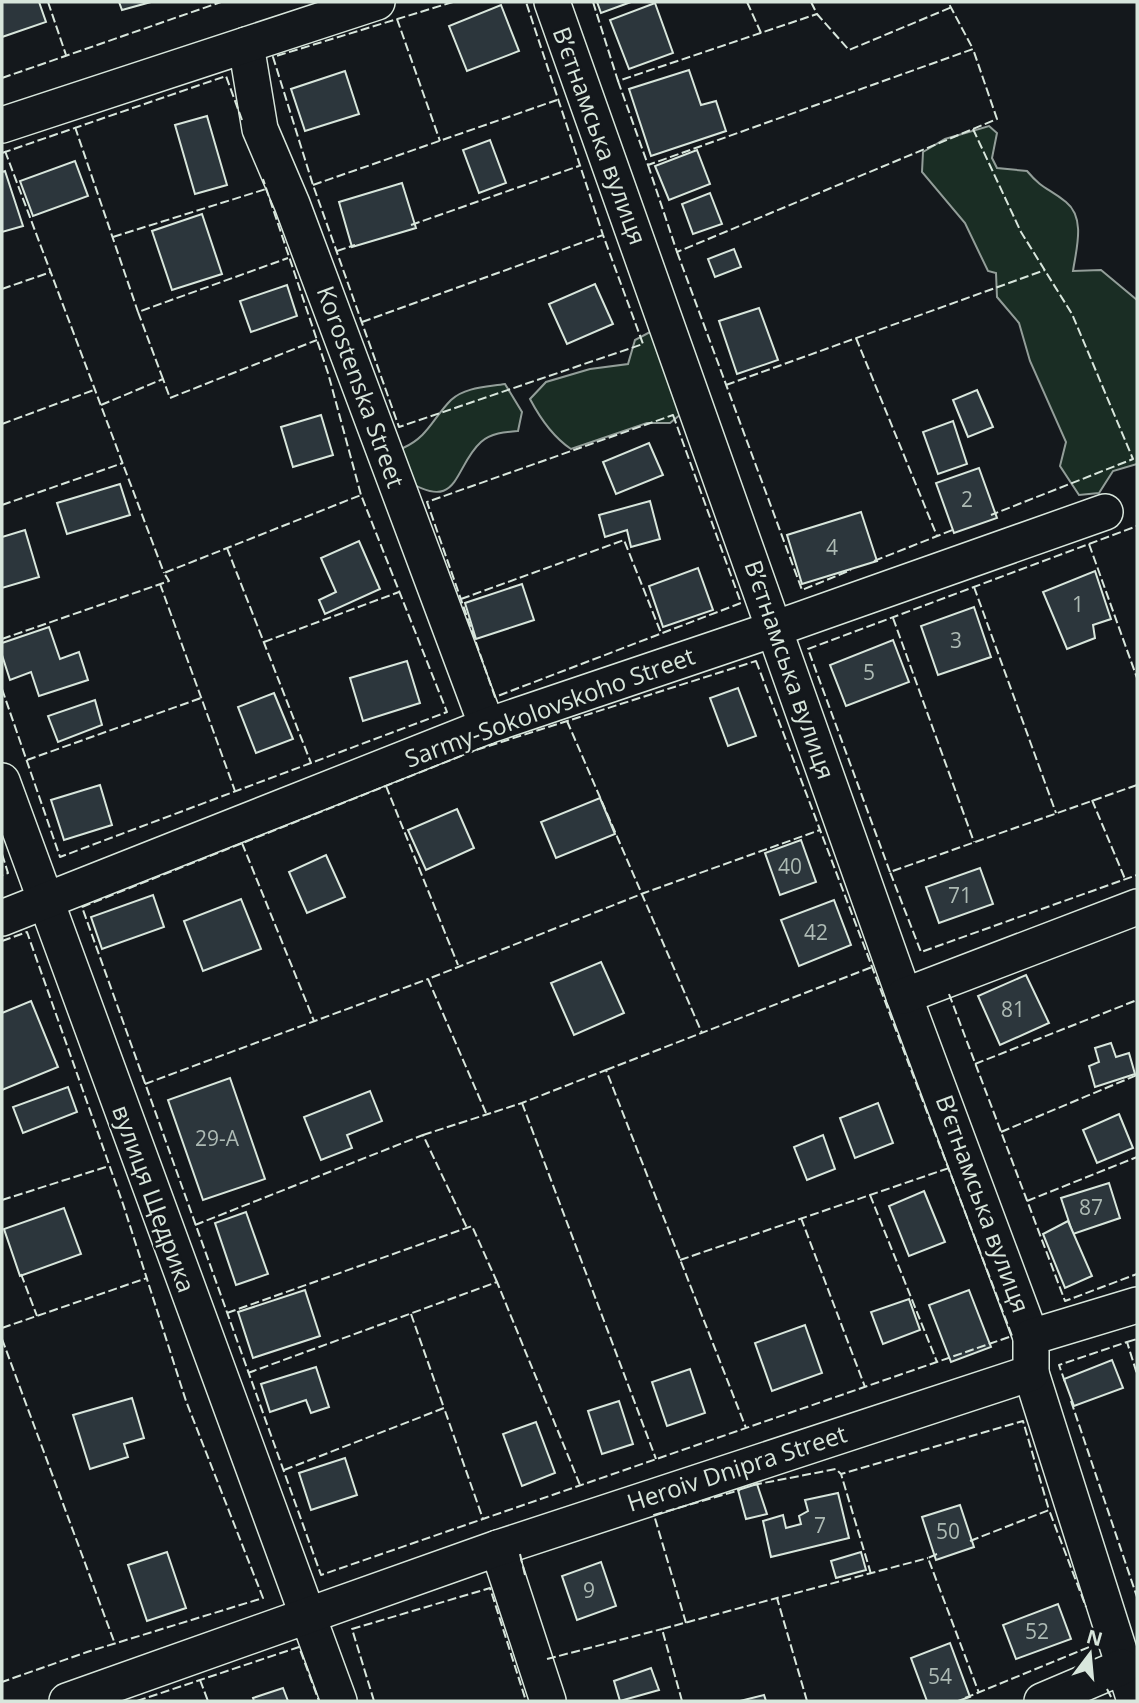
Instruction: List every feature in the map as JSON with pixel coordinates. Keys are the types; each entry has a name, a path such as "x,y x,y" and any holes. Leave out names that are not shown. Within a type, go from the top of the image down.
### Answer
{"street":[{"path":"2,125 377,2"},
{"name":"Вʼєтнамська вулиця","path":"552,2 904,996 1031,1337"},
{"name":"Korostenska Street","path":"246,45 260,129 292,204 487,726"},
{"name":"Sarmy-Sokolovskoho Street","path":"2,918 487,726 774,629 1105,512"},
{"name":"вулиця Щедрика","path":"2,780 306,1617"},
{"path":"904,996 1137,907"},
{"path":"1135,1701 1122,1667 1031,1373 1031,1337 1137,1305"},
{"name":"Heroiv Dnipra Street","path":"67,1701 498,1548 1031,1373"},
{"path":"498,1548 548,1701"},
{"path":"306,1617 339,1701"},
{"path":"1042,1701 1122,1667"}],"green space":[{"path":"989,126 997,133 992,158 997,168 1027,171 1072,209 1078,225 1073,271 1101,270 1137,300 1137,464 1113,471 1099,493 1079,495 1060,466 1066,442 1030,361 1019,323 997,297 996,273 988,271 965,223 922,172 923,152 945,139"},
{"path":"650,332 665,348 686,410 670,423 647,423 571,449 548,427 530,399 546,382 590,369 628,364 635,340"},
{"path":"505,384 522,412 518,431 494,435 481,442 453,484 445,490 435,492 403,478 403,448 424,433 451,400 469,390"}],"building":[{"path":"2,2 39,2 46,22 2,37"},
{"path":"119,2 151,2 122,10"},
{"path":"597,2 631,2 601,13"},
{"path":"655,3 673,53 629,69 610,20"},
{"path":"501,5 519,51 467,71 449,26"},
{"path":"689,70 701,105 716,101 726,131 651,156 629,89"},
{"path":"345,71 359,114 305,131 291,89"},
{"path":"207,116 227,185 195,194 175,125"},
{"path":"490,140 506,183 479,193 463,150"},
{"path":"697,150 710,184 669,200 655,166"},
{"path":"75,161 88,196 33,216 20,181"},
{"path":"5,171 23,226 2,232 2,172"},
{"path":"402,183 416,228 352,247 339,202"},
{"path":"710,193 722,224 693,234 682,204"},
{"path":"202,214 222,274 172,290 152,231"},
{"path":"734,249 741,267 715,277 708,259"},
{"path":"595,284 613,324 567,344 549,304"},
{"path":"287,285 297,316 251,332 240,301"},
{"path":"759,308 778,360 737,374 719,321"},
{"path":"977,390 993,427 968,437 953,400"},
{"path":"321,415 333,455 293,467 281,427"},
{"path":"953,421 967,464 938,474 923,432"},
{"path":"649,443 663,475 616,494 603,462"},
{"path":"979,468 997,518 954,533 936,483"},
{"path":"120,484 130,515 67,534 57,503"},
{"path":"650,501 660,539 631,547 627,530 605,537 599,515"},
{"path":"861,512 877,561 802,584 787,535"},
{"path":"25,530 39,577 2,588 2,537"},
{"path":"359,541 380,589 325,614 319,600 336,592 321,558"},
{"path":"698,568 713,610 663,627 649,586"},
{"path":"1095,571 1111,619 1093,625 1095,638 1067,649 1043,592"},
{"path":"522,584 534,620 476,639 465,603"},
{"path":"974,607 991,657 938,675 921,626"},
{"path":"49,627 60,659 79,652 88,680 39,696 31,672 10,680 2,655 2,643"},
{"path":"893,640 909,682 846,706 830,665"},
{"path":"407,661 420,703 363,721 350,678"},
{"path":"738,688 756,736 728,746 710,698"},
{"path":"274,693 293,739 256,753 238,707"},
{"path":"95,700 102,725 58,742 48,716"},
{"path":"100,785 112,825 64,840 51,800"},
{"path":"600,798 615,834 556,858 541,822"},
{"path":"457,809 474,848 426,870 408,830"},
{"path":"801,840 816,882 780,895 765,853"},
{"path":"326,855 345,897 307,913 289,872"},
{"path":"980,868 993,904 939,923 926,887"},
{"path":"153,895 164,927 102,949 91,917"},
{"path":"241,899 261,949 203,971 184,921"},
{"path":"834,900 851,945 799,966 781,920"},
{"path":"601,962 624,1013 574,1035 551,983"},
{"path":"1026,975 1049,1023 1000,1045 978,996"},
{"path":"31,1001 58,1067 2,1090 2,1013"},
{"path":"1111,1043 1116,1057 1129,1053 1135,1074 1095,1087 1089,1066 1099,1062 1095,1048"},
{"path":"230,1078 265,1179 203,1200 168,1100"},
{"path":"68,1087 77,1112 23,1133 13,1107"},
{"path":"370,1091 382,1121 347,1135 352,1148 321,1160 304,1117"},
{"path":"878,1103 893,1143 855,1158 840,1118"},
{"path":"1119,1114 1133,1148 1097,1163 1083,1130"},
{"path":"823,1135 835,1169 807,1180 794,1147"},
{"path":"1109,1183 1120,1218 1073,1234 1061,1198"},
{"path":"924,1191 945,1242 909,1256 889,1206"},
{"path":"64,1208 81,1254 20,1276 4,1229"},
{"path":"246,1212 268,1274 236,1285 215,1223"},
{"path":"1068,1221 1092,1276 1065,1288 1043,1234"},
{"path":"305,1290 320,1336 253,1358 238,1312"},
{"path":"969,1290 991,1347 951,1362 929,1305"},
{"path":"909,1299 920,1330 883,1344 871,1312"},
{"path":"805,1325 822,1373 772,1391 755,1343"},
{"path":"1112,1360 1123,1388 1074,1406 1064,1379"},
{"path":"316,1367 329,1407 311,1413 306,1400 270,1412 261,1384"},
{"path":"690,1369 705,1413 667,1426 652,1382"},
{"path":"132,1398 144,1438 124,1444 128,1457 90,1469 73,1415"},
{"path":"619,1401 633,1444 602,1454 588,1411"},
{"path":"536,1422 555,1473 522,1486 503,1434"},
{"path":"345,1458 357,1495 311,1510 299,1473"},
{"path":"757,1484 767,1514 746,1519 738,1490"},
{"path":"838,1493 849,1538 771,1557 763,1521 783,1515 786,1528 801,1524 799,1516 808,1511 805,1500"},
{"path":"960,1505 974,1547 936,1560 922,1517"},
{"path":"167,1552 186,1608 147,1621 128,1565"},
{"path":"861,1552 866,1570 836,1578 831,1561"},
{"path":"601,1562 616,1606 577,1620 562,1576"},
{"path":"1058,1604 1071,1639 1016,1659 1003,1625"},
{"path":"950,1643 970,1697 958,1701 927,1701 911,1658"},
{"path":"651,1668 659,1690 620,1701 614,1681"},
{"path":"283,1688 288,1701 254,1701 253,1698"},
{"path":"764,1695 766,1701 740,1701"}],"fence":[{"path":"48,2 66,55"},
{"path":"2,78 221,2"},
{"path":"453,2 273,57 313,185 399,427 643,344 603,235 526,2"},
{"path":"593,2 618,81 817,14"},
{"path":"747,2 761,33"},
{"path":"811,2 817,14 849,50 952,7"},
{"path":"618,81 648,165 973,49 948,2"},
{"path":"397,19 440,141"},
{"path":"648,165 677,252 997,119 973,49"},
{"path":"2,153 226,76 242,120"},
{"path":"313,185 557,100"},
{"path":"75,127 138,312"},
{"path":"973,129 1021,232 1072,314 1133,459 991,515"},
{"path":"5,151 164,573"},
{"path":"411,225 579,166"},
{"path":"2,689 60,857 447,712 361,495 328,373 263,179"},
{"path":"113,237 266,189"},
{"path":"362,322 603,235"},
{"path":"337,251 355,245"},
{"path":"677,252 802,590 851,570"},
{"path":"163,379 138,312 288,258"},
{"path":"726,385 1045,270"},
{"path":"2,289 51,272"},
{"path":"856,338 937,536"},
{"path":"101,405 163,379 170,398 317,340"},
{"path":"2,424 94,390"},
{"path":"673,415 741,603 495,697 427,502 673,415"},
{"path":"2,505 123,463"},
{"path":"2,639 169,581 164,573 361,495"},
{"path":"890,872 808,649 1137,526"},
{"path":"874,561 955,529"},
{"path":"461,599 624,540 661,633"},
{"path":"1089,544 1137,678"},
{"path":"227,548 311,763"},
{"path":"160,584 235,791"},
{"path":"974,587 1056,813"},
{"path":"264,642 399,592"},
{"path":"893,618 974,842"},
{"path":"756,661 1012,1336 321,1575 82,907 476,750 756,661"},
{"path":"27,760 201,698"},
{"path":"567,721 702,1033"},
{"path":"1137,785 890,872 921,952 1137,875"},
{"path":"386,786 458,965"},
{"path":"1092,800 1125,879"},
{"path":"486,1113 428,979 644,893 820,830"},
{"path":"242,843 314,1021"},
{"path":"2,854 8,873 2,875"},
{"path":"2,941 27,932 123,1204 186,1401 263,1598 87,1652 2,1682"},
{"path":"606,1070 872,967"},
{"path":"145,1084 428,979"},
{"path":"949,994 1065,1301 1137,1274"},
{"path":"975,1064 1137,1000"},
{"path":"423,1135 522,1103 606,1070 746,1428"},
{"path":"1001,1132 1137,1075"},
{"path":"522,1103 656,1459"},
{"path":"195,1225 423,1135 467,1228"},
{"path":"1027,1201 1137,1157"},
{"path":"2,1200 109,1166"},
{"path":"680,1260 949,1168"},
{"path":"870,1195 937,1362"},
{"path":"801,1218 865,1387"},
{"path":"227,1313 472,1226 497,1282"},
{"path":"21,1274 37,1316"},
{"path":"2,1328 147,1278"},
{"path":"248,1373 497,1282 580,1485"},
{"path":"411,1314 444,1408"},
{"path":"2,1339 115,1644"},
{"path":"1127,1342 1137,1339"},
{"path":"1065,1382 1059,1365 1127,1342 1137,1374"},
{"path":"1071,1401 1137,1597"},
{"path":"284,1470 444,1408 483,1519"},
{"path":"871,1574 841,1474 1023,1421 1049,1510"},
{"path":"753,1485 836,1469 841,1474"},
{"path":"686,1623 654,1515 740,1490"},
{"path":"970,1541 1049,1510 1086,1607"},
{"path":"520,1554 525,1575"},
{"path":"937,1554 928,1558 979,1693"},
{"path":"807,1701 777,1598 928,1558"},
{"path":"374,1701 352,1629 490,1588 526,1701"},
{"path":"682,1701 662,1629 777,1598"},
{"path":"547,1659 662,1629"},
{"path":"965,1698 1099,1643"},
{"path":"137,1701 299,1647 319,1701"},
{"path":"200,1680 208,1701"},
{"path":"1107,1689 1113,1701"}]}
